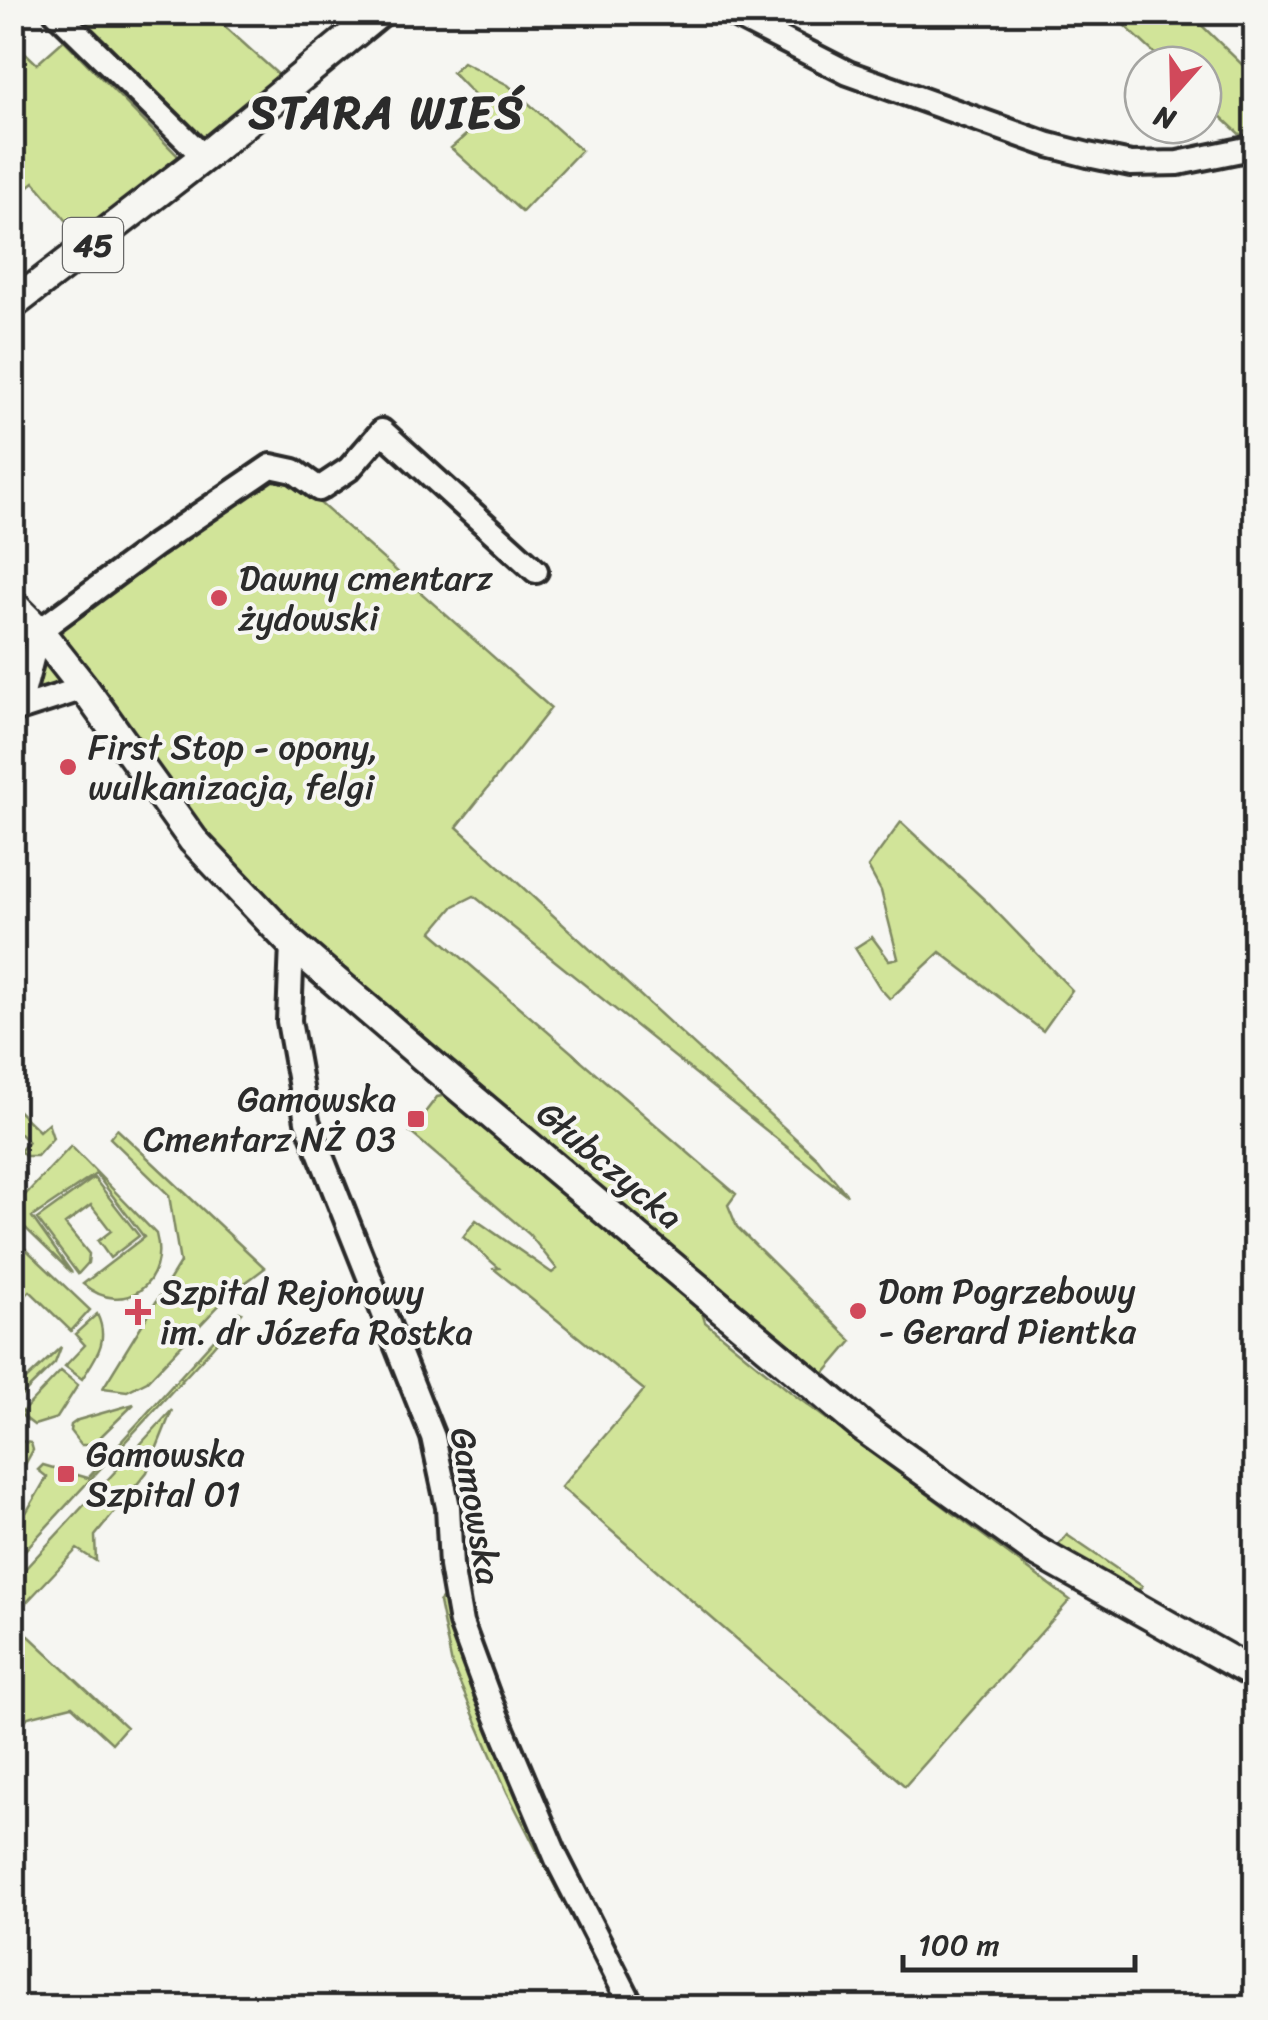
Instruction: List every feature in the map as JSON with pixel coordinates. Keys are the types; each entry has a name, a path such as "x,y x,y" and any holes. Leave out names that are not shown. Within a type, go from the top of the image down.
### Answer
{"main road":[{"name":"45","path":"12,305 204,158 380,12"},
{"name":"Głubczycka","path":"12,604 84,688 193,840 292,944 864,1428 1034,1550 1256,1675"}],"street":[{"path":"56,12 204,158"},
{"path":"728,12 848,73 1088,155 1130,164 1178,163 1256,148"},
{"path":"84,688 18,709 39,631 270,466 294,471 319,489 349,469 382,431 536,571"},
{"name":"Gamowska","path":"292,944 289,1021 307,1121 433,1437 448,1506 450,1566 461,1623 556,1859 633,2008"}],"green space":[{"path":"68,13 210,13 282,78 201,140"},
{"path":"1111,13 1189,13 1222,45 1145,45"},
{"path":"12,40 37,64 64,40 182,160 82,239 34,182 13,199"},
{"path":"1223,46 1255,77 1255,141 1249,143 1223,119"},
{"path":"463,62 508,85 581,150 522,212 451,148 491,113 452,72"},
{"path":"273,472 303,488 551,708 457,827 817,1158 847,1195 474,896 454,906 432,932 736,1194 728,1205 737,1227 852,1341 819,1380 277,912 189,811 59,631 99,597"},
{"path":"42,657 65,685 32,695"},
{"path":"901,822 988,903 1072,990 1043,1031 940,952 890,999 880,988 855,948 872,937 889,960 898,958 881,891 868,867"},
{"path":"452,1094 699,1303 705,1322 793,1394 1070,1600 905,1786 561,1487 644,1390 494,1269 499,1268 463,1237 476,1220 552,1273 557,1269 529,1234 410,1132 437,1097"},
{"path":"13,1106 39,1131 48,1123 53,1138 37,1156 25,1156 20,1151 28,1142 13,1127"},
{"path":"117,1129 265,1268 229,1295 147,1381 127,1391 103,1388 180,1263 169,1195 110,1138"},
{"path":"71,1146 156,1234 156,1267 150,1280 128,1296 99,1294 83,1284 144,1237 96,1174 32,1217 72,1273 13,1216 13,1208"},
{"path":"94,1178 139,1236 110,1258 98,1241 111,1231 91,1205 65,1224 89,1254 88,1263 78,1274 37,1219"},
{"path":"12,1236 90,1310 71,1331 30,1291 18,1304 25,1311 13,1325 13,1275 24,1264 13,1253"},
{"path":"242,1313 212,1348 13,1563 13,1535 47,1477 38,1470 43,1465 88,1478"},
{"path":"97,1314 102,1341 82,1379 65,1366 85,1345 75,1334"},
{"path":"61,1347 55,1363 13,1404 13,1392"},
{"path":"61,1371 78,1385 57,1418 34,1425 20,1414"},
{"path":"134,1404 92,1445 81,1445 70,1431 78,1420"},
{"path":"172,1410 147,1472 95,1536 96,1561 77,1549 25,1604 13,1596 13,1582"},
{"path":"16,1440 31,1443 33,1450 22,1470 13,1467"},
{"path":"1067,1535 1142,1586 1132,1598 1051,1554"},
{"path":"449,1591 572,1900 561,1898 507,1792 452,1665 439,1602"},
{"path":"13,1621 126,1727 112,1743 72,1706 28,1717 13,1735"}],"place":[{"name":"Dawny cmentarz żydowski","path":"219,598"},
{"name":"First Stop - opony, wulkanizacja, felgi","path":"68,767"},
{"name":"Gamowska Cmentarz NŻ 03","path":"416,1119"},
{"name":"Dom Pogrzebowy - Gerard Pientka","path":"858,1311"},
{"name":"Szpital Rejonowy im. dr Józefa Rostka","path":"138,1312"},
{"name":"Gamowska Szpital 01","path":"66,1474"}],"district":[{"name":"STARA WIEŚ","path":"387,113"}]}
